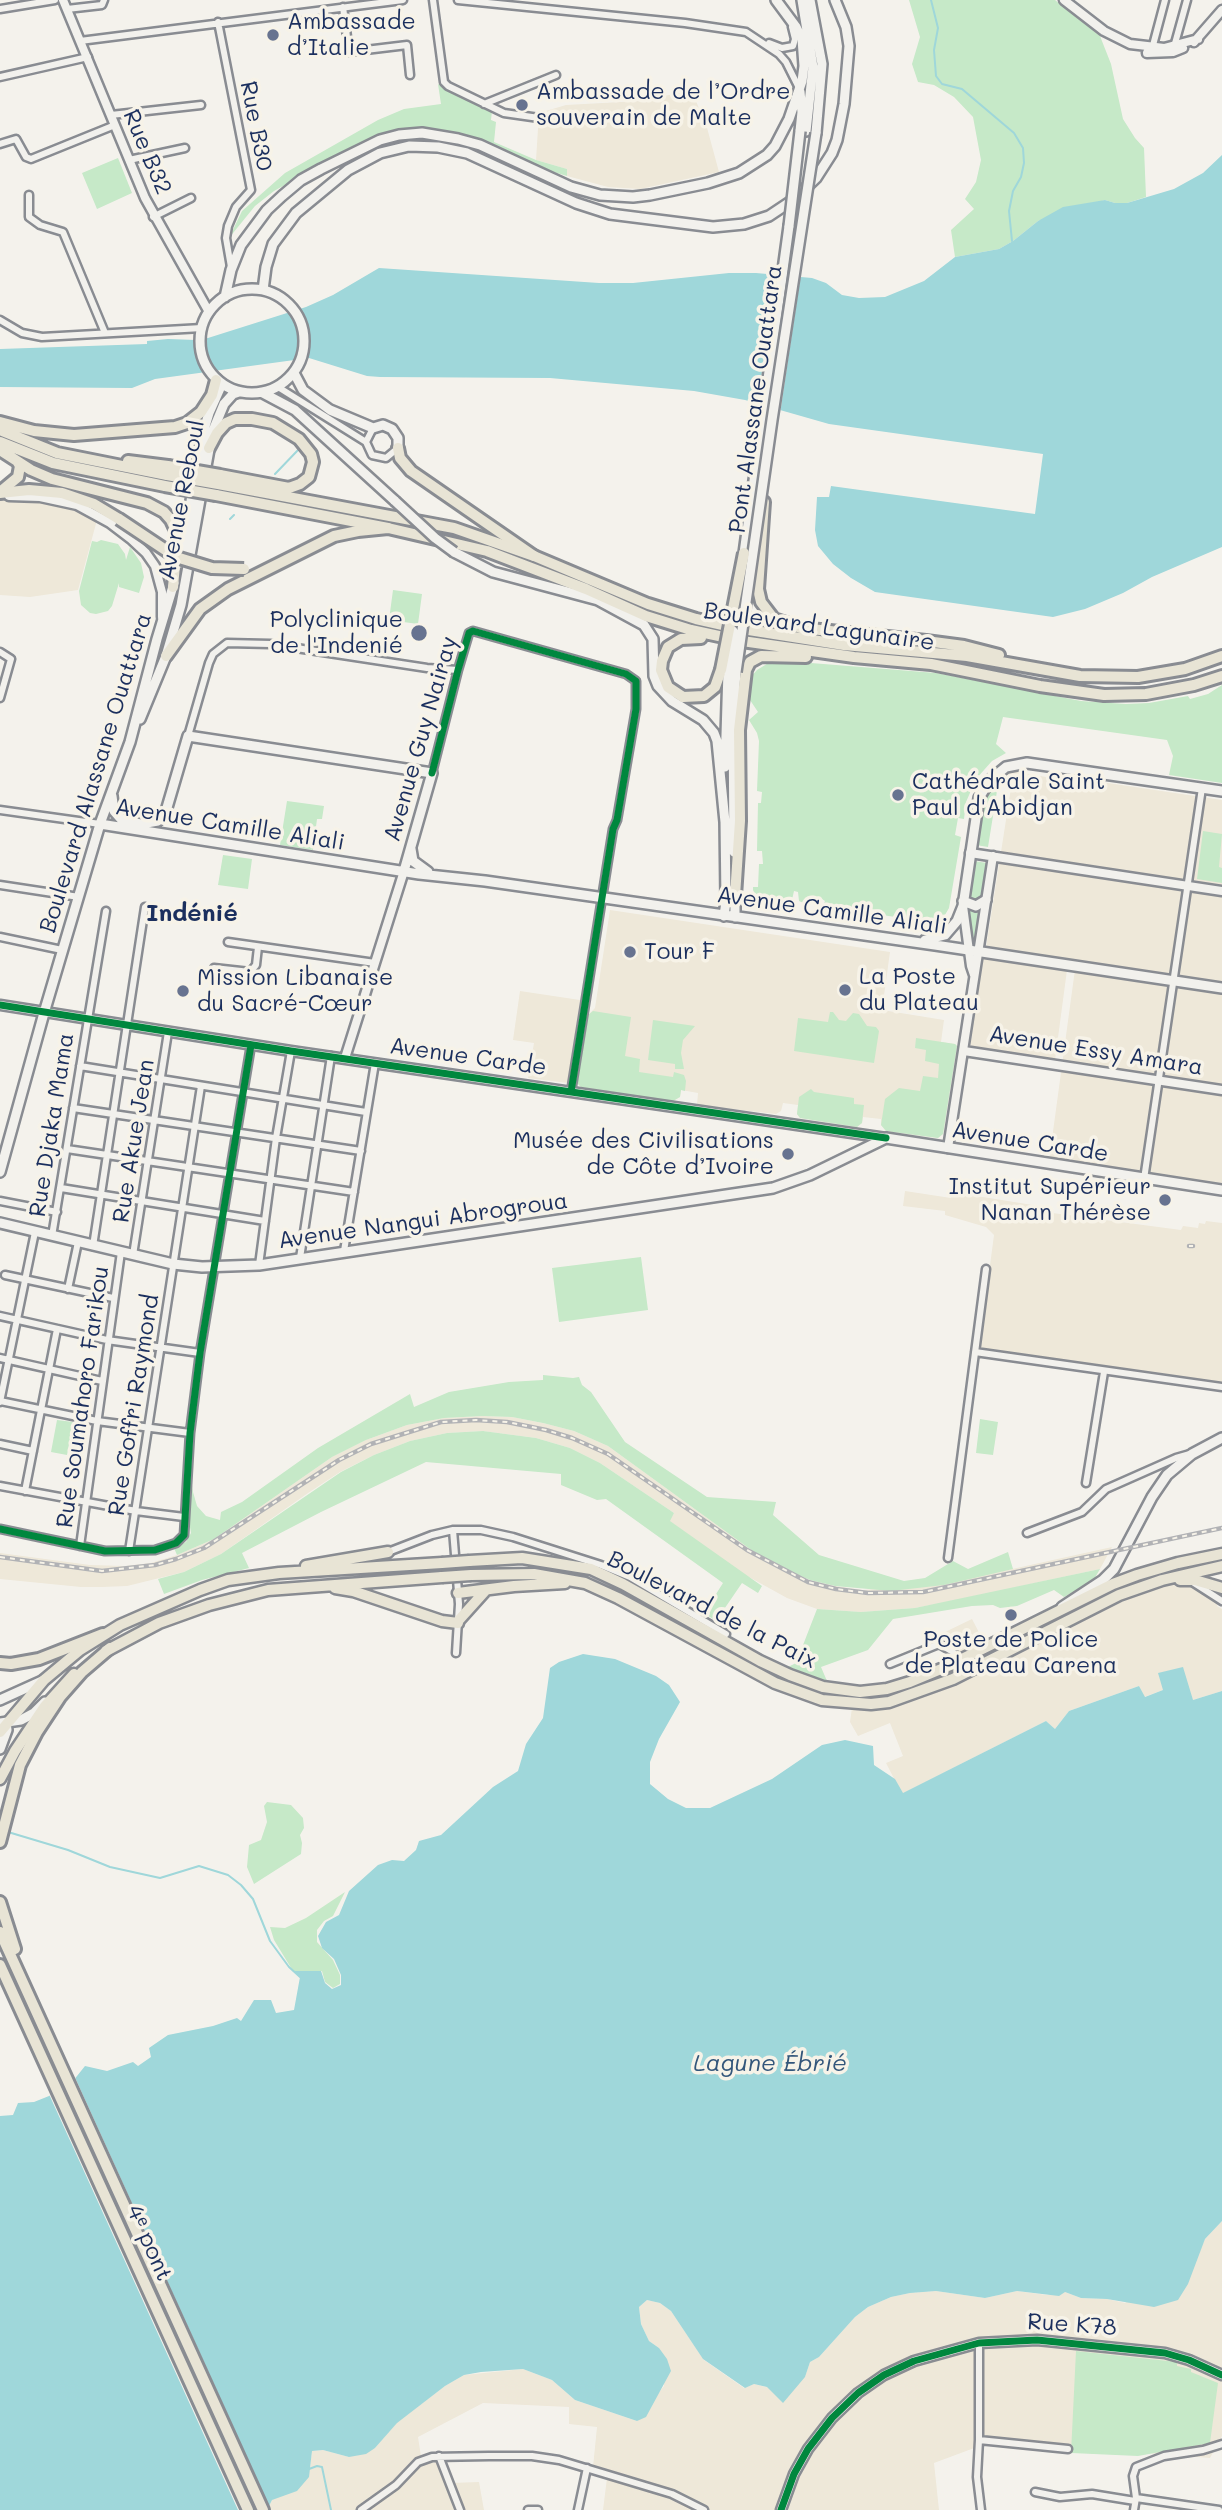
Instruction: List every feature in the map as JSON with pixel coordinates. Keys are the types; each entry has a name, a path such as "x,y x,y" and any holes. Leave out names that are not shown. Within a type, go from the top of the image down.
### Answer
{"highway":[{"path":"0,422 34,431 74,435 175,427 187,423 201,412 212,395 217,380"},
{"path":"0,430 39,447 76,457 218,485 289,488 309,477 313,463 311,454 299,439 273,424 252,419 235,419 226,423 209,449"},
{"path":"769,437 758,579 761,602 769,615 783,624 964,646 997,654 1022,664"},
{"path":"0,442 53,463 167,476 218,485"},
{"path":"398,448 400,458 411,471 534,556"},
{"path":"0,450 52,479 148,503 164,512 176,531 173,587"},
{"path":"0,493 18,477 20,466 17,461"},
{"name":"Boulevard Lagunaire","path":"218,485 454,528 534,556 648,604 696,620 844,645 967,656 1022,664 1080,676 1138,677 1185,669 1222,656"},
{"name":"Boulevard Lagunaire","path":"218,485 487,551 625,607 691,630 742,641 854,657 931,664 1051,688 1104,695 1146,694 1194,685 1222,676"},
{"path":"0,493 29,490 62,493 94,504 176,557 212,568 260,568 291,558"},
{"path":"166,656 190,620 214,597 334,536 388,528"},
{"path":"742,641 681,639 668,647 662,661 663,678 668,687 683,697 698,698 709,693 729,671 744,553"},
{"path":"598,600 625,607"},
{"path":"735,896 740,821 739,730 746,670 756,658 769,655 854,657"},
{"path":"0,1663 11,1664 39,1659 103,1634"},
{"path":"0,1842 20,1765 37,1732 60,1697 82,1672 110,1648"},
{"path":"0,1902 35,2008"},
{"path":"0,1932 35,2008"},
{"name":"4ᵉ pont","path":"0,1966 247,2510"},
{"name":"4ᵉ pont","path":"35,2008 263,2510"}],"main road":[{"path":"776,0 802,39 813,83"},
{"path":"263,290 273,244 296,213 313,197 356,166 380,153 409,146 438,147 467,153 567,200 610,214 713,227 744,224 769,216 793,200 816,178 837,140 844,104 849,46 846,27 835,0"},
{"path":"807,5 813,83 807,132"},
{"path":"807,5 822,74 807,132"},
{"path":"225,297 231,270 241,245 282,196 301,180 380,141 399,135 422,133 480,145 571,187 600,195 633,197 716,181 739,173 767,155 780,138 800,90 804,66 802,39"},
{"path":"800,90 807,132"},
{"name":"Pont Alassane Ouattara","path":"744,553 789,226 807,132"},
{"name":"Pont Alassane Ouattara","path":"729,671 769,437 807,132"},
{"path":"246,289 263,290 277,295 292,307 301,323 303,353 296,370 278,387 263,393 239,392 217,380 203,358 201,332 209,312 225,297 246,289"},
{"path":"296,370 303,390 321,405 373,428 383,425 393,429 398,438 398,448"},
{"name":"Boulevard Alassane Ouattara","path":"0,1171 100,824 130,742 183,551 203,433 217,380"},
{"name":"Avenue Reboul","path":"130,742 166,656 181,605 217,417 233,394 239,392"},
{"path":"263,393 295,410 435,538 454,552 493,572 598,600 637,619 649,630 655,647 653,667 658,686 672,701 703,720 714,733 725,822"},
{"path":"724,916 725,717 729,671"},
{"path":"729,671 735,917"},
{"path":"158,821 188,736 432,773"},
{"path":"911,942 945,935 957,921 963,903 978,803 997,772 1017,763 1027,763 1222,791"},
{"name":"Avenue Guy Nairay","path":"404,871 432,773"},
{"path":"112,790 116,814 129,822 158,821 176,835"},
{"name":"Avenue Camille Aliali","path":"100,824 404,871 1222,988"},
{"path":"411,847 413,861 436,875"},
{"path":"963,903 976,906 986,900"},
{"name":"Avenue Carde","path":"887,1138 1222,1190"},
{"name":"Avenue Nangui Abrogroua","path":"0,1223 173,1264 214,1267 258,1265 773,1188 810,1175 887,1138"},
{"path":"1060,1609 1103,1580 1114,1569 1167,1475 1192,1454 1222,1438"},
{"path":"279,1573 388,1552"},
{"name":"Boulevard de la Paix","path":"2,1723 44,1680 103,1634 156,1608 228,1580 279,1573 522,1558 591,1569 775,1668 811,1684 860,1692 887,1689 959,1661 1060,1609 1137,1574 1222,1554"},
{"name":"Boulevard de la Paix","path":"2,1723 20,1720 34,1713 92,1659 159,1623 209,1605 268,1590 471,1575 534,1574 585,1583 618,1598 775,1684 822,1700 871,1704 889,1702 953,1679 1098,1604 1162,1580 1222,1566"},
{"path":"1162,1580 1189,1580 1222,1588"},
{"path":"458,1593 541,1584 585,1583"},
{"path":"303,1586 353,1591 442,1621 459,1621 486,1590"},
{"path":"726,1634 768,1659 775,1668"},
{"path":"0,1700 44,1680"},
{"name":"Boulevard de la Paix","path":"0,1779 15,1751 62,1686"},
{"path":"0,1749 7,1730 2,1723"}],"street":[{"path":"0,9 55,0"},
{"path":"65,4 102,5 104,0"},
{"path":"80,41 403,0"},
{"path":"433,0 444,82 504,113 539,118"},
{"path":"458,0 733,29 782,48 793,46 795,36 786,12"},
{"path":"1063,0 1072,3 1132,49 1151,51 1174,49 1198,38 1222,10"},
{"path":"1151,51 1165,0"},
{"path":"1174,49 1187,0"},
{"name":"Rue B32","path":"65,4 153,217 209,312"},
{"path":"343,7 349,52 407,45 410,75"},
{"name":"Rue B30","path":"218,22 251,190 231,214 226,238 231,270"},
{"path":"761,40 786,62 800,90"},
{"path":"0,76 88,57"},
{"path":"484,104 556,75"},
{"path":"111,115 201,105"},
{"path":"0,144 16,139 26,157 31,159 115,125"},
{"path":"129,160 185,148"},
{"path":"29,195 29,217 40,225 63,232 105,333"},
{"path":"153,217 191,198"},
{"path":"0,320 15,330 32,336 201,332"},
{"path":"278,387 366,442 369,451 382,458 391,456 398,448"},
{"path":"366,442 373,428"},
{"path":"0,493 40,497 77,505 110,523 131,539 146,553 160,578 162,623"},
{"name":"Avenue Guy Nairay","path":"432,773 458,670 473,631 626,674 636,681 636,709 603,898"},
{"path":"188,736 209,663 219,647 227,643 270,644 427,668 458,670"},
{"path":"0,652 11,661 0,698"},
{"path":"1144,1179 1202,788"},
{"path":"0,810 100,824"},
{"path":"970,853 1222,891"},
{"path":"948,1149 975,977 971,966 993,856"},
{"path":"345,1058 404,871"},
{"path":"0,885 79,897"},
{"path":"571,1092 603,898"},
{"path":"963,903 974,951"},
{"path":"93,1246 145,907"},
{"name":"Rue Djaka Mama","path":"52,1236 62,1189 106,911"},
{"path":"0,937 62,950"},
{"path":"228,943 375,963"},
{"path":"214,968 250,972 256,965 258,947"},
{"name":"Avenue Carde","path":"0,1005 291,1051 887,1138"},
{"name":"Rue Akue Jean","path":"133,1255 168,1032"},
{"path":"0,1530 106,1551 155,1549 179,1542 184,1535 190,1433 200,1353 251,1045"},
{"path":"258,1265 291,1051"},
{"name":"Avenue Essy Amara","path":"964,1051 1222,1090"},
{"path":"300,1258 331,1056"},
{"path":"344,1251 375,1063"},
{"path":"80,1066 366,1112"},
{"name":"Rue Goffri Raymond","path":"129,1551 201,1086"},
{"path":"73,1108 361,1151"},
{"path":"67,1149 354,1192"},
{"path":"62,1189 265,1221"},
{"path":"0,1201 57,1212"},
{"path":"36,1231 0,1401 97,1421 190,1433"},
{"path":"68,1289 78,1242"},
{"name":"Rue Soumahoro Farikou","path":"80,1546 121,1252"},
{"path":"948,1558 986,1269"},
{"path":"5,1275 113,1298"},
{"path":"0,1316 107,1339 200,1353"},
{"path":"24,1491 57,1329"},
{"path":"975,1352 1222,1388"},
{"path":"0,1358 102,1381"},
{"path":"1086,1483 1104,1372"},
{"path":"0,1444 33,1451"},
{"path":"1027,1533 1082,1512 1106,1489 1176,1458 1192,1454"},
{"path":"0,1486 184,1517"},
{"path":"453,1530 459,1621 456,1653"},
{"path":"388,1552 453,1530 481,1530 502,1535 601,1565 630,1577 726,1634"},
{"path":"1189,1580 1222,1601"},
{"path":"890,1664 939,1644 950,1649 959,1661"},
{"name":"Rue K78","path":"781,2510 794,2474 808,2449 832,2418 858,2393 884,2375 914,2361 979,2343 1037,2340 1166,2353 1222,2375"},
{"path":"979,2343 977,2477 981,2510"},
{"path":"979,2440 1068,2449"},
{"path":"1134,2510 1133,2476 1136,2467 1164,2456 1203,2451 1222,2444"},
{"path":"439,2456 460,2510"},
{"path":"361,2510 396,2484 418,2462 439,2456 532,2456 559,2460 672,2494 704,2510"},
{"path":"578,2510 587,2468"},
{"path":"1035,2493 1060,2497 1092,2494 1219,2510"},
{"path":"528,2510 538,2510"}],"shaded area":[{"path":"679,93 695,99 706,124 719,172 640,189 608,187 567,176 567,169 536,160 539,113 566,105 639,101"},
{"path":"0,499 17,499 71,508 97,520 78,590 30,597 0,595"},
{"path":"1054,770 1065,772 1064,779 1222,800 1222,1186 1049,1161 1076,962 986,948 1011,788 1007,782 1008,773 1012,771 1052,778"},
{"path":"610,910 890,952 882,1010 944,1020 941,1042 957,1046 943,1134 938,1138 886,1131 881,1125 881,1119 863,1117 862,1123 857,1127 800,1118 797,1114 798,1105 783,1103 781,1111 776,1114 697,1105 698,1093 681,1090 680,1097 673,1101 581,1087 577,1083 588,1015 595,1008"},
{"path":"982,958 1067,970 1055,1060 970,1048"},
{"path":"520,991 580,1000 568,1083 528,1078 534,1043 513,1040"},
{"path":"905,1191 951,1198 952,1192 1045,1207 1045,1212 1181,1230 1183,1226 1198,1228 1199,1223 1205,1224 1206,1221 1222,1223 1222,1385 979,1349 994,1235 986,1227 945,1215 945,1211 903,1206"},
{"path":"512,1417 543,1423 574,1431 608,1446 754,1552 810,1580 835,1586 863,1590 944,1584 1112,1547 1100,1569 947,1602 915,1608 861,1612 817,1609 787,1598 740,1572 669,1521 674,1513 600,1463 570,1448 536,1438 483,1431 447,1433 410,1441 374,1455 340,1472 221,1554 184,1572 127,1586 102,1587 0,1579 0,1553 90,1565 125,1566 151,1563 177,1555 214,1539 332,1457 366,1440 407,1425 444,1418"},
{"path":"1165,1584 1187,1584 1219,1602 1217,1606 1222,1609 1222,1691 1193,1700 1163,1690 1144,1697 1139,1686 1069,1711 1055,1729 1046,1721 902,1794 886,1763 903,1756 890,1723 858,1736 850,1722 852,1708 890,1706 917,1697 974,1674 1133,1593"},
{"path":"972,1619 985,1644 955,1659 943,1633"},
{"path":"1222,2221 1222,2436 1210,2458 993,2441 934,2463 939,2510 603,2510 608,2470 593,2467 597,2427 569,2424 569,2407 483,2403 418,2437 422,2463 446,2462 450,2483 479,2482 484,2510 267,2510 272,2500 310,2469 312,2451 323,2450 349,2457 375,2448 397,2422 464,2375 523,2369 552,2380 575,2400 637,2421 664,2386 659,2348 649,2341 641,2324 639,2307 647,2300 660,2303 671,2311 704,2360 744,2388 754,2384 766,2387 805,2377 810,2362 819,2357 855,2317 868,2307 891,2297 936,2291 985,2298 1017,2291 1047,2295 1065,2292 1081,2298 1125,2303 1196,2258 1205,2239"}],"green space":[{"path":"909,0 1055,0 1100,36 1111,64 1123,119 1144,148 1146,197 1127,203 1105,200 1038,221 999,249 955,257 951,230 974,209 965,199 976,182 981,160 973,117 954,97 934,85 918,82 912,64 920,37"},
{"path":"438,84 492,111 491,120 496,122 494,142 536,160 567,169 567,176 537,167 466,135 428,129 402,130 382,134 350,149 274,191 255,206 229,238 242,211 285,173 378,120 404,109 441,104"},
{"path":"118,158 132,193 97,209 82,173"},
{"path":"92,541 118,544 126,560 130,547 141,563 144,577 139,593 119,587 119,583 112,606 108,611 96,614 90,613 81,605 79,591"},
{"path":"393,590 422,594 418,624 389,620"},
{"path":"770,662 936,673 1081,701 1126,704 1188,696 1190,699 1208,694 1222,685 1222,783 1169,775 1173,756 1167,740 1003,717 996,744 1006,753 992,761 976,779 966,802 964,819 958,818 955,835 961,837 949,908 942,920 929,922 882,915 882,910 870,909 870,913 822,907 825,901 819,897 811,904 806,904 799,901 798,892 794,891 792,900 763,896 762,900 756,897 753,890 753,887 758,887 759,864 763,864 762,851 757,851 758,803 761,803 762,792 757,791 759,741 749,720 758,712 746,694 748,680 757,670"},
{"path":"990,787 997,791 988,847 976,845 983,804"},
{"path":"287,801 324,806 322,819 317,819 313,850 280,845"},
{"path":"1203,831 1222,834 1219,867 1222,868 1222,883 1197,879"},
{"path":"223,855 252,859 248,889 218,885"},
{"path":"974,861 987,863 974,945 970,935 968,908"},
{"path":"593,1011 631,1017 625,1056 640,1059 639,1072 673,1077 674,1072 684,1075 685,1091 681,1090 680,1097 673,1101 581,1087 577,1083 588,1015"},
{"path":"830,1012 839,1020 846,1021 853,1013 859,1014 867,1026 876,1027 879,1031 874,1063 794,1051 798,1018 828,1022"},
{"path":"653,1020 695,1026 683,1040 681,1053 684,1069 675,1069 675,1064 648,1060"},
{"path":"916,1038 957,1046 943,1134 938,1138 886,1131 881,1125 885,1099 899,1088 920,1091 923,1076 938,1078 939,1064 925,1061 926,1050 915,1048"},
{"path":"811,1089 814,1092 854,1098 854,1104 864,1105 862,1123 857,1127 800,1118 797,1114 799,1097"},
{"path":"641,1257 648,1310 559,1322 552,1268"},
{"path":"543,1375 579,1377 582,1385 591,1392 625,1442 707,1497 776,1502 773,1515 819,1555 904,1581 925,1578 953,1561 968,1569 1008,1552 1013,1569 944,1585 891,1591 835,1586 810,1580 754,1552 608,1446 574,1431 543,1423 512,1417 482,1416 444,1418 407,1425 366,1440 332,1457 214,1539 177,1555 174,1548 186,1542 191,1533 189,1521 182,1512 194,1404 197,1405 190,1471 193,1492 197,1506 206,1516 220,1520 221,1512 242,1502 318,1448 410,1394 414,1407 449,1392 509,1382 543,1380"},
{"path":"980,1419 998,1422 993,1455 976,1453"},
{"path":"57,1420 73,1422 67,1455 51,1452"},
{"path":"483,1431 536,1438 570,1448 600,1463 674,1513 670,1521 762,1586 758,1593 742,1583 716,1621 704,1613 723,1583 606,1499 597,1500 561,1485 561,1474 426,1462 242,1553 249,1568 202,1580 164,1594 158,1579 184,1572 221,1554 341,1472 374,1455 410,1441 447,1433"},
{"path":"1100,1569 1093,1581 1064,1597 1054,1590 1017,1606 972,1606 893,1619 868,1650 821,1667 827,1681 788,1667 796,1663 817,1609 861,1612 915,1608"},
{"path":"267,1802 291,1805 303,1818 301,1854 254,1884 247,1867 249,1845 261,1840 267,1822 264,1806"},
{"path":"345,1892 333,1916 324,1921 317,1930 317,1942 333,1960 340,1975 340,1984 333,1988 325,1982 322,1971 293,1971 274,1940 270,1927 285,1928 306,1918"},
{"path":"1076,2351 1177,2362 1177,2366 1191,2369 1191,2372 1218,2383 1210,2443 1138,2456 1071,2453"}],"water":[{"path":"1222,155 1222,547 1085,609 1053,617 875,592 833,564 818,546 815,530 817,497 829,497 831,486 1035,514 1043,454 829,424 745,400 694,391 550,378 367,376 309,358 155,379 132,388 0,387 0,349 147,344 147,341 208,338 306,307 333,295 379,268 599,283 633,283 729,273 756,273 812,278 826,283 842,295 859,298 885,297 924,281 955,257 999,249 1063,207 1105,200 1127,203 1174,189 1203,173"},
{"name":"Lagune Ébrié","path":"583,1654 615,1659 656,1676 669,1685 680,1702 659,1739 650,1762 650,1784 668,1799 686,1808 710,1808 772,1779 822,1745 845,1740 873,1746 874,1765 895,1779 903,1793 1046,1721 1055,1729 1069,1711 1139,1686 1145,1697 1163,1690 1158,1673 1183,1667 1193,1700 1222,1691 1222,2221 1205,2239 1188,2284 1178,2300 1154,2307 1107,2299 1081,2298 1065,2292 1059,2296 1017,2291 985,2298 936,2291 891,2297 868,2307 855,2317 819,2357 810,2362 805,2377 783,2403 767,2387 754,2384 745,2388 703,2359 671,2311 660,2303 647,2300 639,2307 641,2324 649,2341 659,2348 667,2359 671,2371 646,2417 637,2421 575,2400 552,2380 523,2369 481,2372 464,2375 445,2386 397,2423 375,2448 366,2454 349,2457 323,2450 312,2451 309,2477 297,2491 272,2500 267,2510 0,2510 0,2116 13,2115 18,2103 34,2102 49,2096 73,2081 85,2066 107,2071 133,2062 138,2066 151,2057 149,2048 168,2035 237,2018 241,2021 254,2000 271,2000 276,2013 294,2010 300,1977 293,1971 321,1971 325,1983 332,1989 341,1985 341,1975 334,1959 322,1948 318,1936 326,1922 339,1915 349,1891 378,1865 392,1860 404,1861 416,1850 419,1841 441,1835 493,1787 518,1771 526,1744 543,1718 550,1668"}],"pier":[{"path":"776,270 801,273 780,414 757,407"},
{"path":"74,2075 271,2510 238,2510 48,2092"}],"waterway":[{"path":"931,0 938,28 934,50 936,76 942,84 962,89 1014,133 1023,148 1021,177 1013,191 1009,211 1012,241"},
{"path":"275,474 299,449"},
{"path":"230,519 234,515"},
{"path":"8,1832 68,1850 110,1867 160,1878 199,1866 228,1875 253,1899 270,1941 300,1977"},
{"path":"309,2469 322,2467 331,2510"}],"railway":[{"path":"0,1557 102,1571 155,1565 176,1559 204,1548 339,1460 371,1444 441,1422 476,1420 507,1422 546,1430 608,1454 747,1550 808,1582 836,1589 868,1593 923,1592 1222,1528"}],"cycle path":[{"path":"432,773 458,670 469,633 473,631 626,674 636,681 636,709 617,820 613,829 571,1092"},
{"path":"0,1005 291,1051 886,1138"},
{"path":"0,1529 105,1551 155,1550 176,1543 184,1535 190,1433 200,1353 251,1045"},
{"path":"781,2510 794,2474 808,2449 832,2418 858,2393 884,2375 914,2361 979,2343 1037,2340 1165,2353 1189,2360 1222,2375"}],"place":[{"name":"Ambassade d’Italie","path":"273,35"},
{"name":"Ambassade de l’Ordre souverain de Malte","path":"522,105"},
{"name":"Polyclinique de l'Indenié","path":"419,633"},
{"name":"Cathédrale Saint Paul d'Abidjan","path":"898,795"},
{"name":"Tour F","path":"630,952"},
{"name":"La Poste du Plateau","path":"845,990"},
{"name":"Mission Libanaise du Sacré-Cœur","path":"183,991"},
{"name":"Musée des Civilisations de Côte d’Ivoire","path":"788,1154"},
{"name":"Institut Supérieur Nanan Thérèse","path":"1165,1200"},
{"name":"Poste de Police de Plateau Carena","path":"1011,1615"}],"district":[{"name":"Indénié","path":"192,914"}]}
